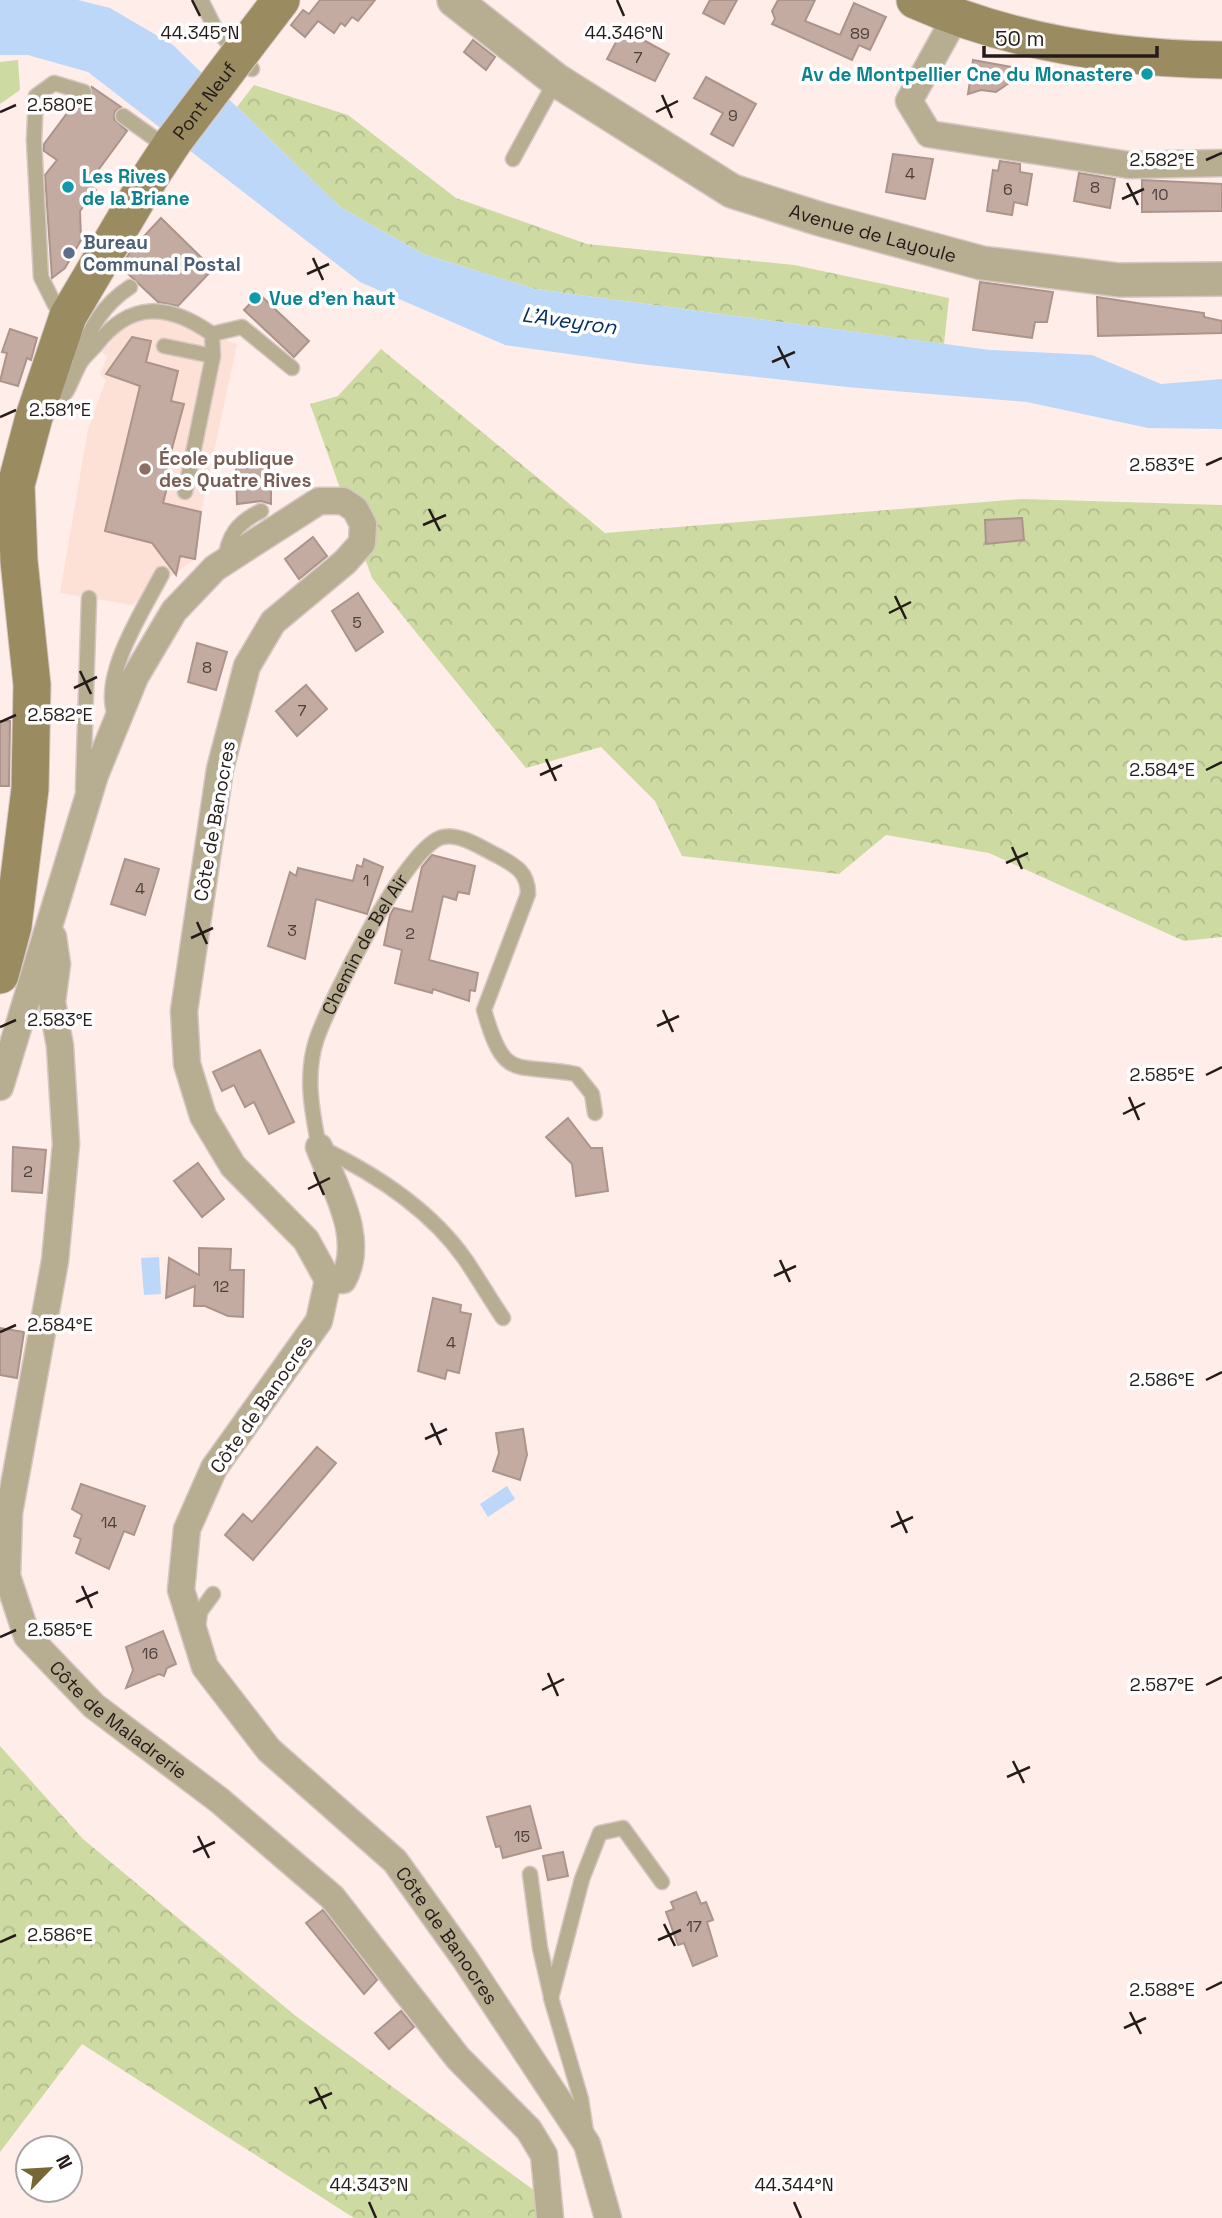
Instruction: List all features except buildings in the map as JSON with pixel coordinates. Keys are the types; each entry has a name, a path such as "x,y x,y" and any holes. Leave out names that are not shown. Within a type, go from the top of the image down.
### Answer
{"main road":[{"name":"Pont Neuf","path":"0,975 13,926 30,789 32,685 8,485 68,316 164,163 250,56 281,0"},
{"path":"915,0 955,18 1165,68 1222,60"}],"street":[{"name":"Avenue de Layoule","path":"454,0 556,80 729,190 820,219 982,263 1119,280 1222,279"},
{"path":"955,18 909,101 929,134 1129,165 1222,163"},
{"name":"Côte de Banocres","path":"225,562 319,501 343,501 355,509 363,524 362,543 345,562 273,622 247,666 220,769 184,1011 187,1063 203,1116 233,1166 306,1240 328,1280 319,1321 214,1468 187,1529 181,1590 195,1643 205,1667 269,1750 395,1861 465,1959 587,2144 608,2218"},
{"path":"0,1087 52,925 87,804 135,677 174,611 225,562"},
{"name":"Côte de Maladrerie","path":"52,925 57,964 52,1002 60,1046 66,1144 55,1261 9,1513 7,1576 27,1636 94,1706 219,1800 331,1897 458,2058 530,2130 544,2155 550,2218"},
{"name":"Chemin de Bel Air","path":"319,1147 353,1237 352,1264 343,1280 328,1280"}],"lane":[{"path":"201,0 215,28 250,56"},
{"path":"513,159 556,80"},
{"path":"68,316 55,304 41,277 34,140 36,96 54,83 83,92"},
{"path":"123,116 164,163"},
{"path":"34,417 69,393 85,340 101,312 130,286"},
{"path":"79,364 107,328 127,315 153,310 197,324 212,334 242,327 292,368"},
{"path":"185,492 213,356 212,334"},
{"path":"164,346 213,356"},
{"path":"225,562 226,545 240,520 261,511"},
{"path":"117,720 112,706 113,687 126,642 162,574"},
{"path":"87,804 82,793 89,598"},
{"name":"Chemin de Bel Air","path":"319,1147 309,1087 316,1043 341,982 414,857 434,840 445,836 469,842 502,858 521,869 528,881 528,894 484,1010 506,1061 522,1070 576,1074 592,1094 594,1113"},
{"path":"319,1147 358,1166 415,1206 463,1256 503,1318"},
{"path":"195,1643 200,1612 213,1594"},
{"path":"551,1998 582,1880 600,1833 623,1828 662,1882"},
{"path":"530,1874 540,1948 551,1998 581,2099 587,2144"}],"shaded area":[{"name":"École publique des Quatre Rives","path":"160,317 237,344 201,512 195,559 132,605 60,593 88,429 106,380 100,374 107,357 102,352 117,329 129,319"}],"green space":[{"path":"18,60 20,90 0,104 0,62"},
{"path":"254,85 348,115 456,198 587,244 794,265 949,298 944,344 535,289 423,254 340,207 237,107"},
{"path":"381,349 605,533 1022,499 1222,505 1222,937 1184,941 989,853 886,835 839,874 682,856 655,801 601,747 526,768 372,578 310,404 338,396"},
{"path":"0,1746 83,1839 297,2017 539,2194 542,2218 354,2218 82,2044 0,2152"}],"water":[{"name":"L'Aveyron","path":"0,0 78,0 110,8 173,45 340,207 423,254 535,289 990,350 1092,355 1161,384 1222,379 1222,429 1148,428 1027,402 847,387 640,364 505,345 360,282 88,72 28,55 0,55"},
{"path":"159,1257 161,1294 144,1295 141,1258"},
{"path":"507,1486 515,1499 488,1517 480,1504"}],"place":[{"name":"Av de Montpellier Cne du Monastere","path":"1147,74"},
{"name":"Les Rives de la Briane","path":"68,187"},
{"name":"Bureau Communal Postal","path":"69,253"},
{"name":"Vue d'en haut","path":"255,298"},
{"name":"École publique des Quatre Rives","path":"145,469"}]}
